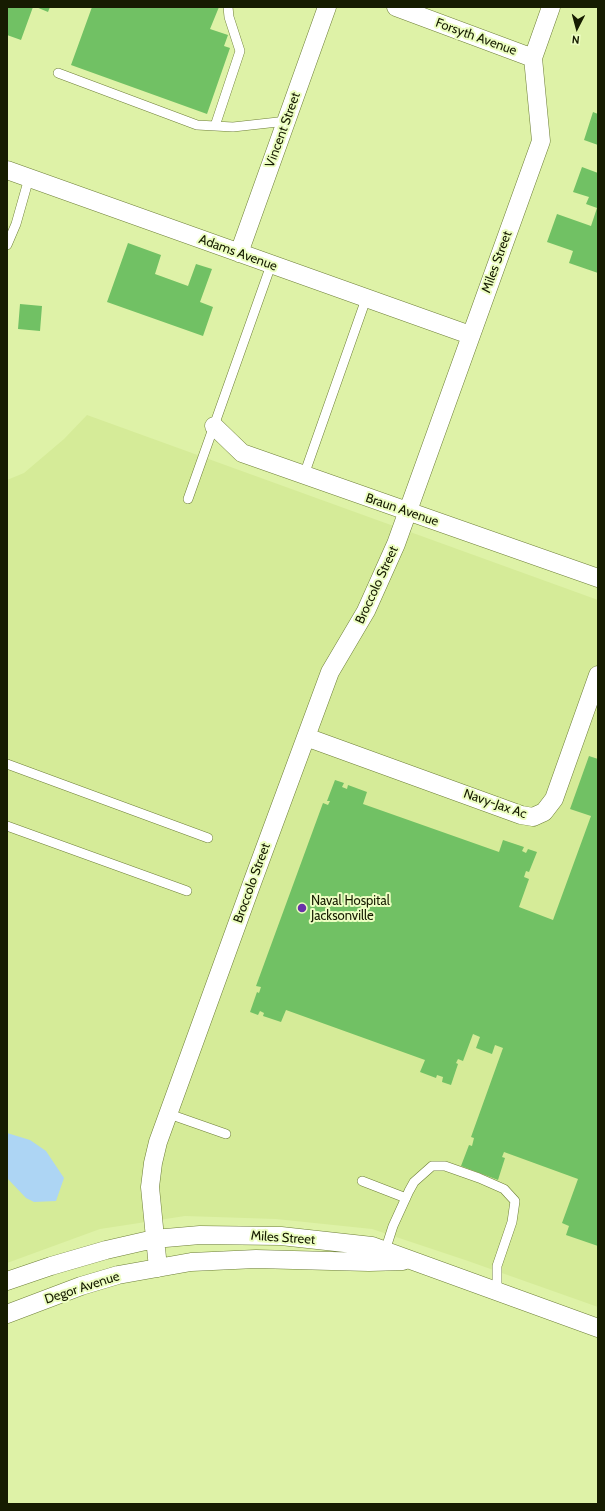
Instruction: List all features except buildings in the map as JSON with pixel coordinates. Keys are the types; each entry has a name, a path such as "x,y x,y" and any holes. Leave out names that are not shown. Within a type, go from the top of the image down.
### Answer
{"street":[{"name":"Vincent Street","path":"239,253 328,7"},
{"name":"Forsyth Avenue","path":"396,7 533,58"},
{"name":"Miles Street","path":"408,512 470,335 541,141 533,58 551,7"},
{"name":"Adams Avenue","path":"7,170 470,335"},
{"name":"Braun Avenue","path":"214,426 242,453 598,578"},
{"name":"Broccolo Street","path":"158,1268 150,1187 153,1163 168,1114 330,672 366,612 386,570 408,512"},
{"name":"Navy-Jax Ac","path":"306,737 521,815 533,817 544,812 554,799 598,675"},
{"name":"Miles Street","path":"154,1239 200,1235 281,1236 372,1246 598,1328"},
{"path":"7,1281 106,1250 154,1239"},
{"name":"Miles Street","path":"158,1268 191,1262 256,1259 369,1262 410,1261"},
{"name":"Degor Avenue","path":"7,1314 81,1286 118,1275 158,1268"}],"lane":[{"path":"215,126 240,51 228,17 228,7"},
{"path":"58,73 197,124 233,126 287,121"},
{"path":"7,245 16,224 29,178"},
{"path":"188,499 271,265"},
{"path":"304,475 366,299"},
{"path":"7,764 208,838"},
{"path":"7,826 187,891"},
{"path":"168,1114 226,1134"},
{"path":"385,1251 393,1226 414,1182 432,1166 445,1166 480,1178 504,1189 515,1201 508,1236 497,1266 497,1292"},
{"path":"362,1181 406,1198"}],"shaded area":[{"name":"Naval Hospital Jacksonville","path":"87,415 598,600 598,1307 372,1229 276,1219 185,1216 100,1229 7,1263 7,480 24,473 64,439"}],"water":[{"path":"7,1133 30,1140 46,1151 64,1178 56,1201 34,1202 26,1198 7,1178"}],"place":[{"name":"Naval Hospital Jacksonville","path":"302,908"}]}
